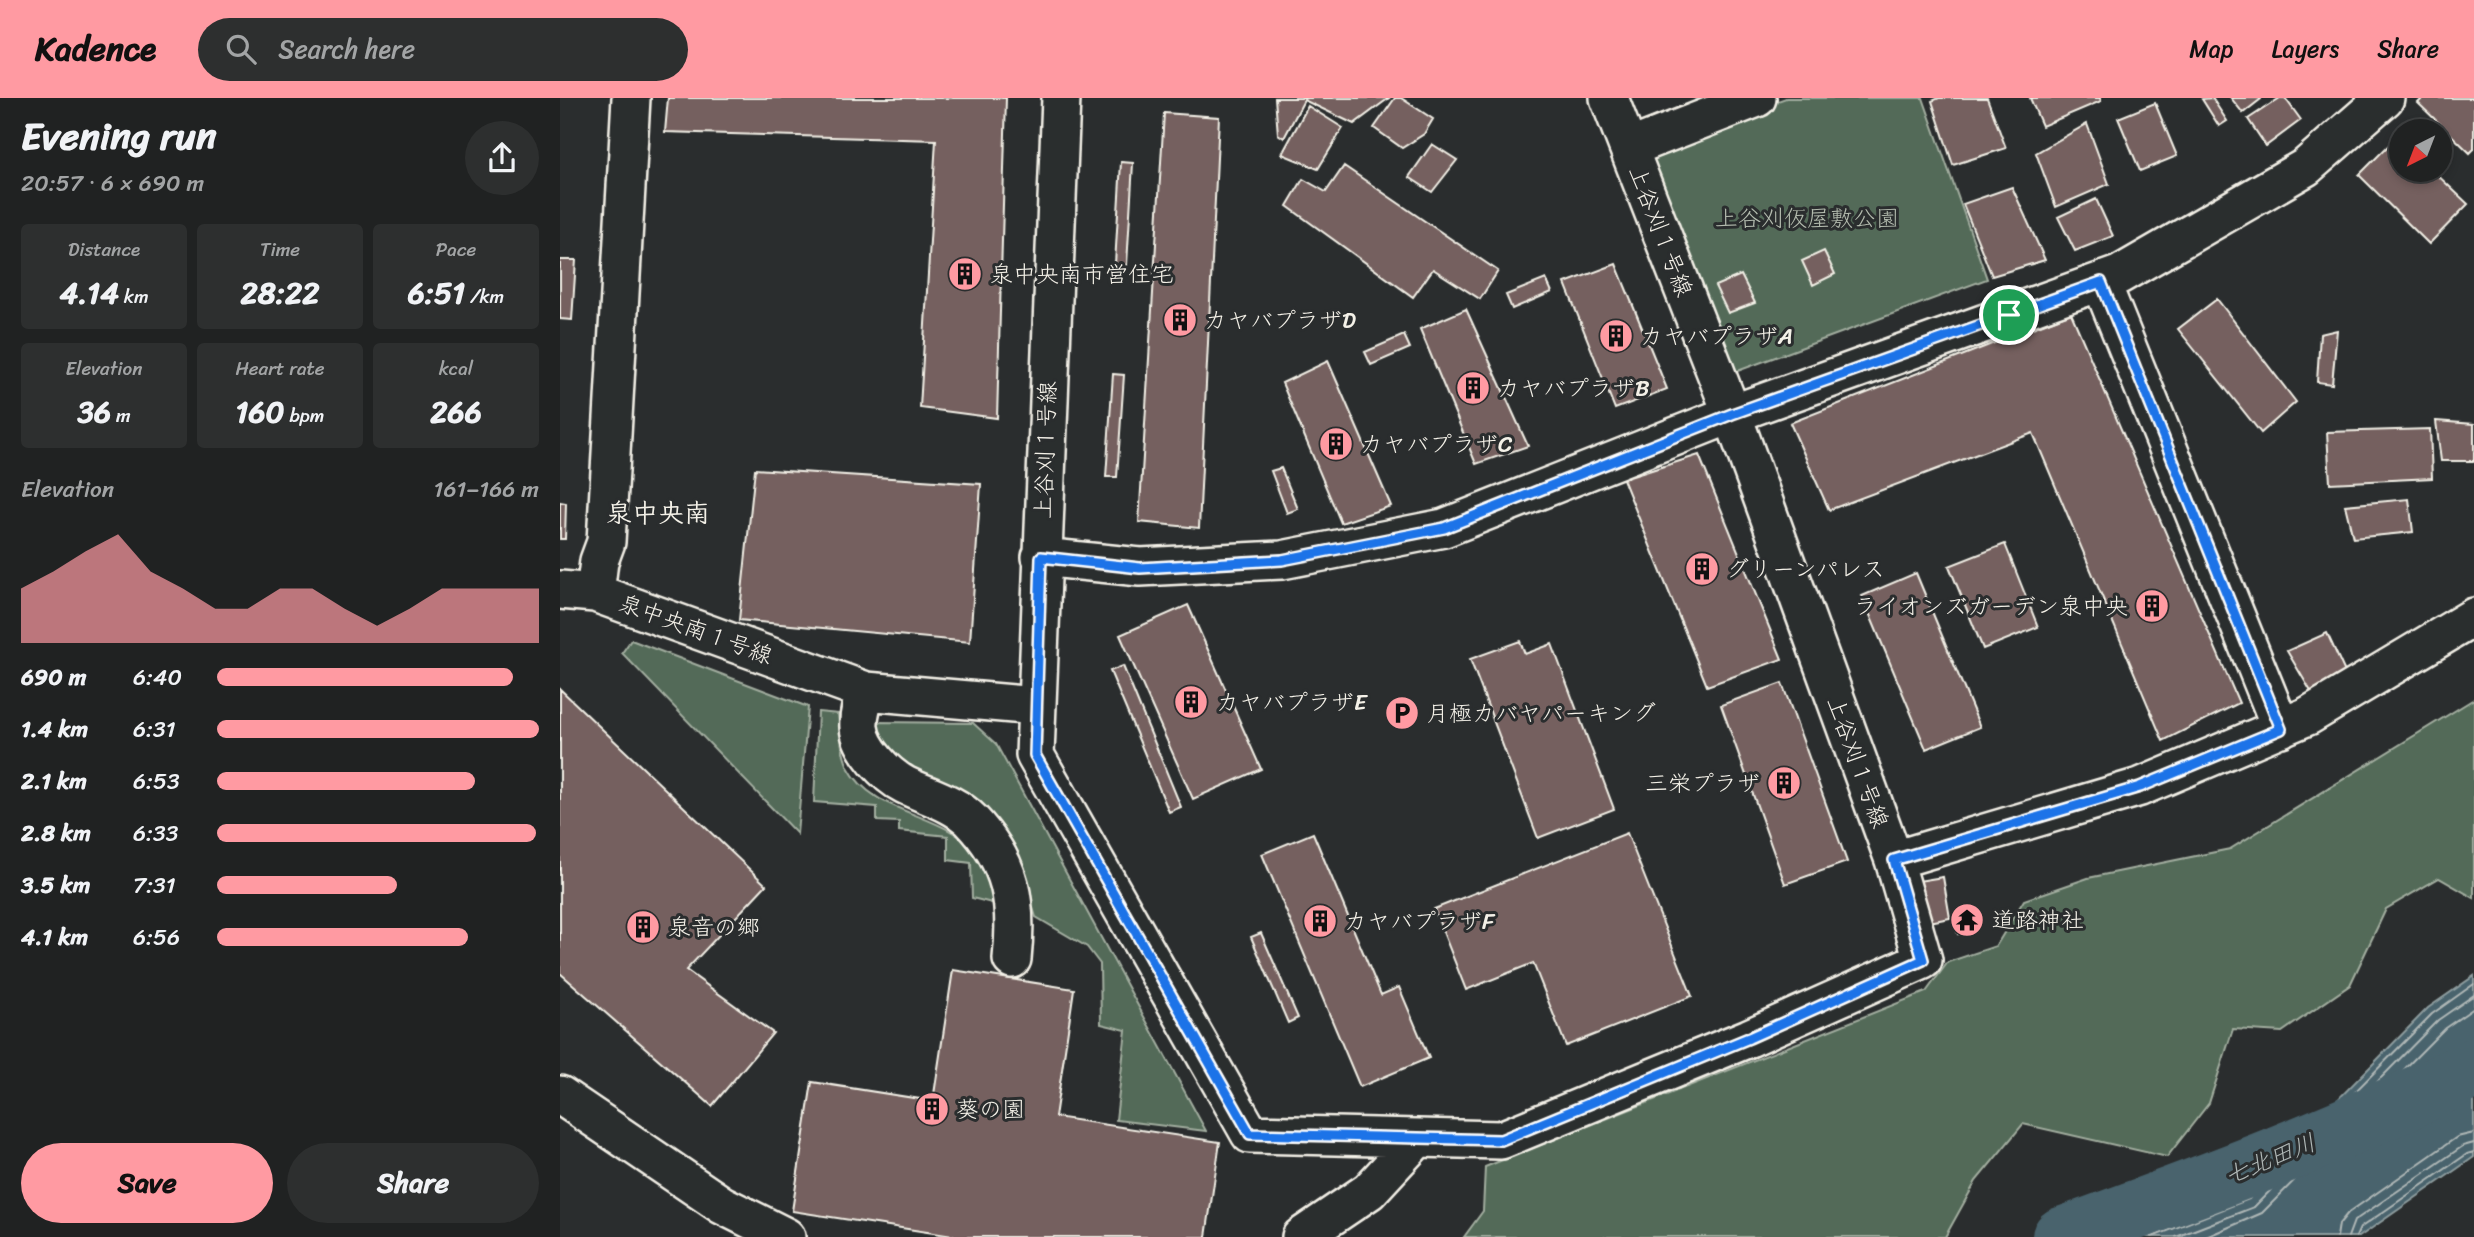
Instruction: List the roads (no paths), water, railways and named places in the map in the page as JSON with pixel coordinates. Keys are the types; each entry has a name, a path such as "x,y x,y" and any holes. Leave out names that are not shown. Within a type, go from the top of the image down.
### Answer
{"street":[{"name":"泉中央南１号線","path":"631,98 606,542 600,561 578,591 866,691 1036,706"},
{"name":"上谷刈１号線","path":"1061,98 1035,755 1250,1134 1501,1140 1749,1038 1923,960 1894,860 1732,414 1609,98"},
{"path":"1629,148 1757,98"},
{"path":"1041,557 1140,568 1282,560 1444,528 1732,414 2119,275 2306,167 2385,98"},
{"path":"2101,282 2281,729"},
{"path":"1894,860 2140,787 2281,729 2308,716 2474,617"},
{"path":"866,691 859,729 874,758 901,783 934,796 970,820 1008,874 1016,914 1012,959"},
{"path":"560,1095 722,1205 786,1237"},
{"path":"1301,1237 1369,1191 1419,1138"}],"water":[{"path":"2474,976 2474,1157 2359,1237 2133,1237 2245,1194 2428,1008"}],"waterway":[{"name":"七北田川","path":"2062,1237 2219,1179 2322,1137 2474,1068"}],"place":[{"name":"泉中央南市営住宅","path":"965,274"},
{"name":"カヤバプラザD","path":"1180,320"},
{"name":"カヤバプラザA","path":"1616,336"},
{"name":"カヤバプラザB","path":"1473,388"},
{"name":"カヤバプラザC","path":"1336,444"},
{"name":"グリーンパレス","path":"1702,569"},
{"name":"ライオンズガーデン泉中央","path":"2152,606"},
{"name":"カヤバプラザE","path":"1191,702"},
{"name":"月極カバヤパーキング","path":"1402,713"},
{"name":"三栄プラザ","path":"1784,783"},
{"name":"道路神社","path":"1967,920"},
{"name":"カヤバプラザF","path":"1320,921"},
{"name":"泉音の郷","path":"643,927"},
{"name":"葵の園","path":"932,1109"}],"district":[{"name":"泉中央南","path":"658,513"}],"park label":[{"name":"上谷刈仮屋敷公園","path":"1807,218"}]}
